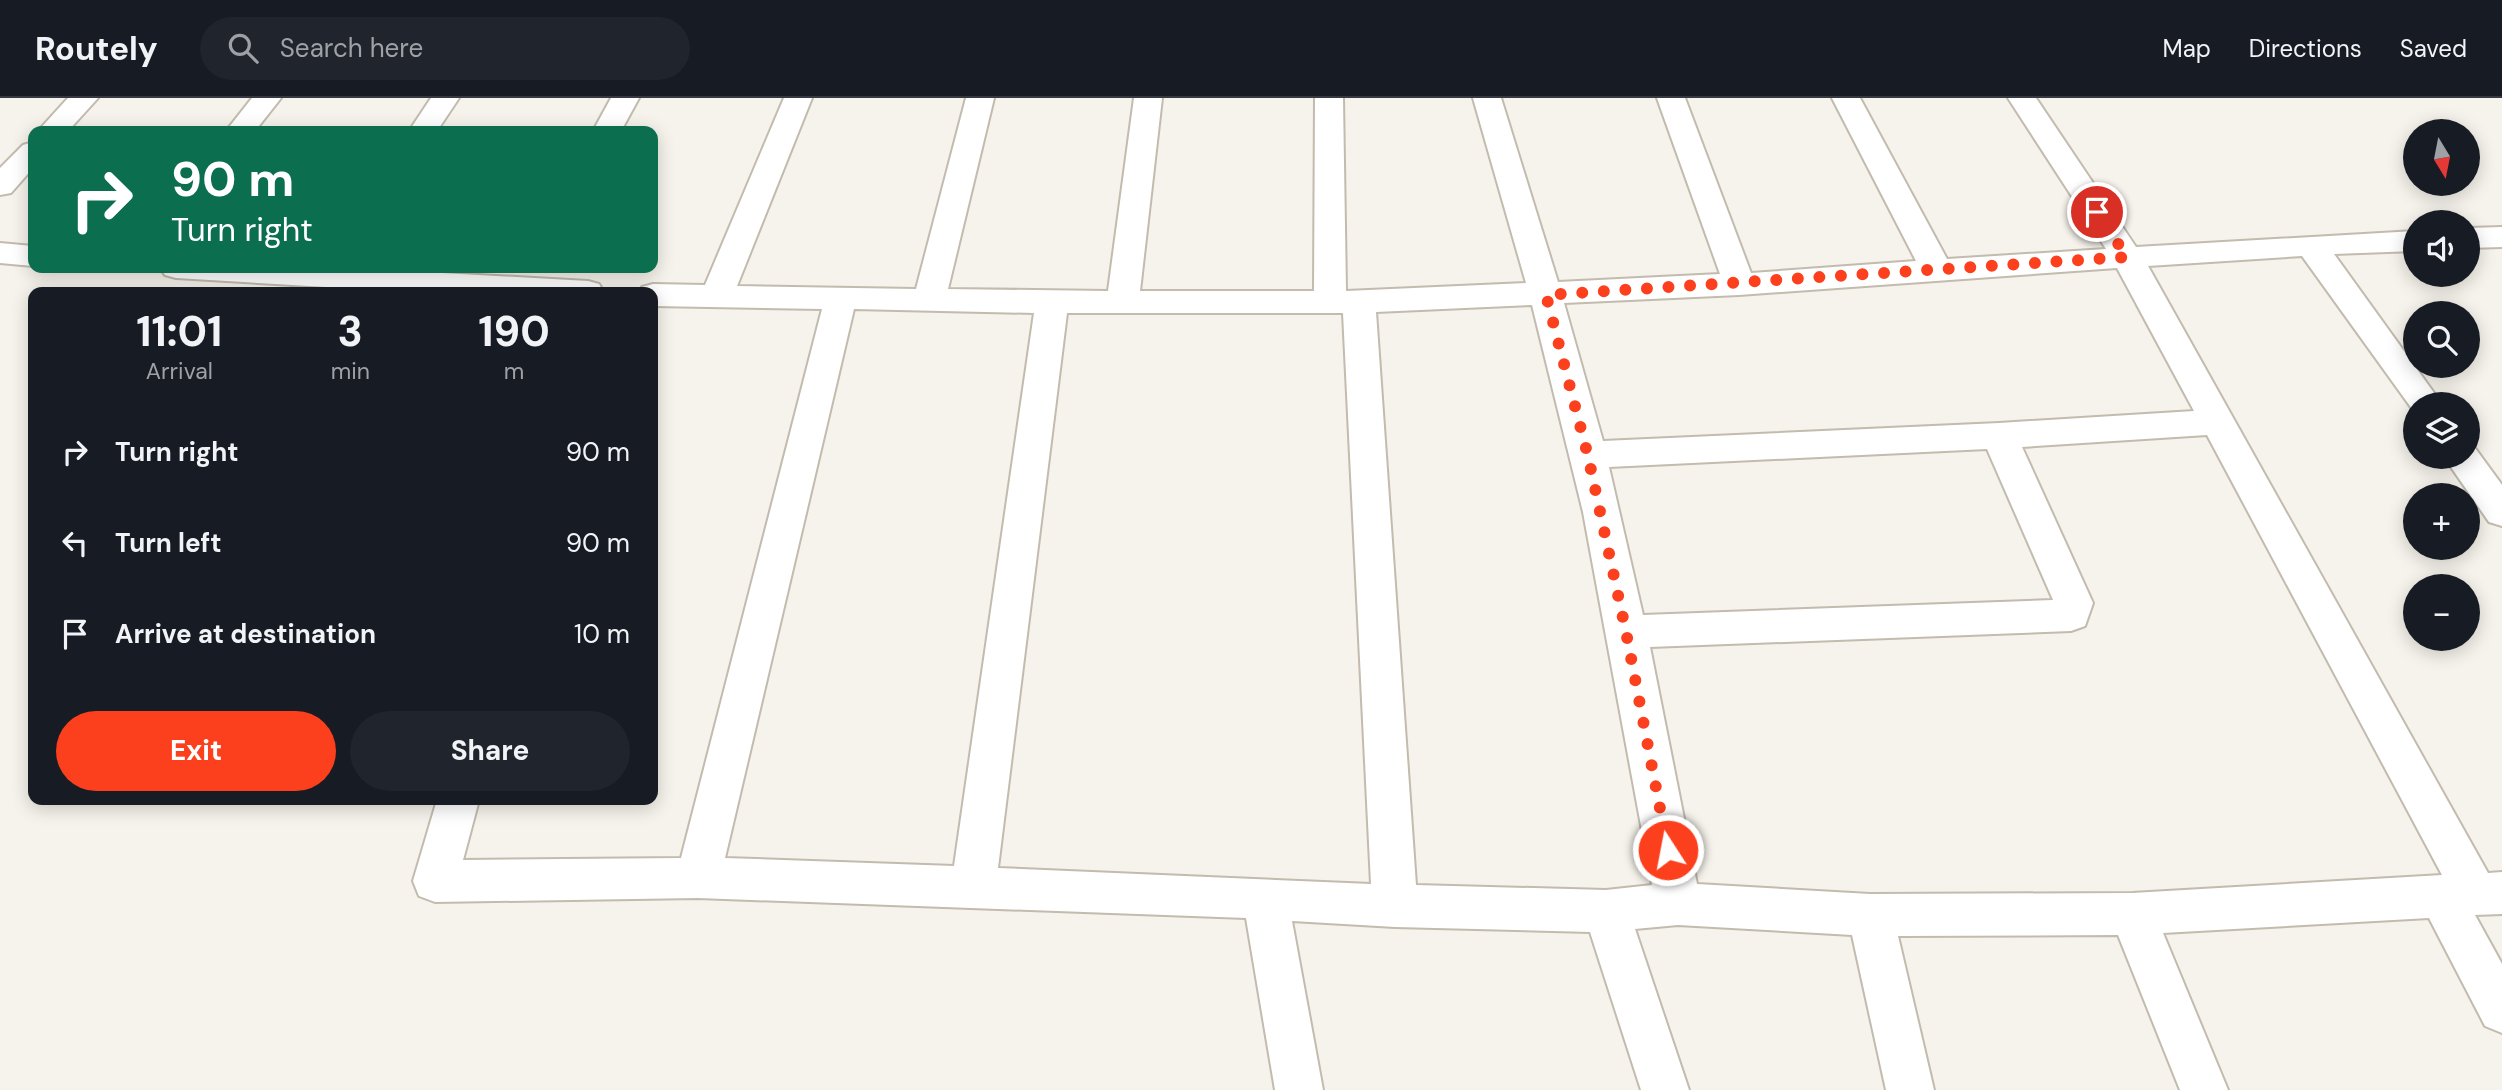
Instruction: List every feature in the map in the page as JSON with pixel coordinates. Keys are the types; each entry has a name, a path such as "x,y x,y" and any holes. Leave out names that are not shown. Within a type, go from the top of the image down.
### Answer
{"street":[{"path":"57,126 84,98"},
{"path":"244,126 267,98"},
{"path":"426,126 445,98"},
{"path":"610,126 625,98"},
{"path":"716,297 798,98"},
{"path":"930,299 980,98"},
{"path":"1123,302 1148,98"},
{"path":"1329,98 1395,906"},
{"path":"1487,98 1546,295 1588,456 1626,632 1678,904"},
{"path":"1671,98 1739,284"},
{"path":"1846,98 1937,271"},
{"path":"2022,98 2127,257 2473,894 2502,1010"},
{"path":"0,186 28,156"},
{"path":"2480,238 2502,237"},
{"path":"658,295 1052,302 1344,302 1546,295 1739,284 2311,245 2403,241"},
{"path":"2311,245 2416,392"},
{"path":"0,253 28,256"},
{"path":"334,273 424,287"},
{"path":"440,287 526,278 566,287"},
{"path":"698,878 841,297"},
{"path":"973,888 1052,302"},
{"path":"1588,456 1999,436 2216,422"},
{"path":"1626,632 2071,615 2074,603 1999,436"},
{"path":"2471,469 2502,513"},
{"path":"457,805 435,881 698,878 1265,898 1395,906 1606,911 1678,904 1870,915 2132,914 2473,894"},
{"path":"1265,898 1300,1090"},
{"path":"1606,911 1665,1090"},
{"path":"2132,914 2204,1090"},
{"path":"1870,915 1910,1090"}],"route":[{"path":"1668,850 1626,632 1588,456 1546,295 1888,275 2127,257 2097,212"}]}
